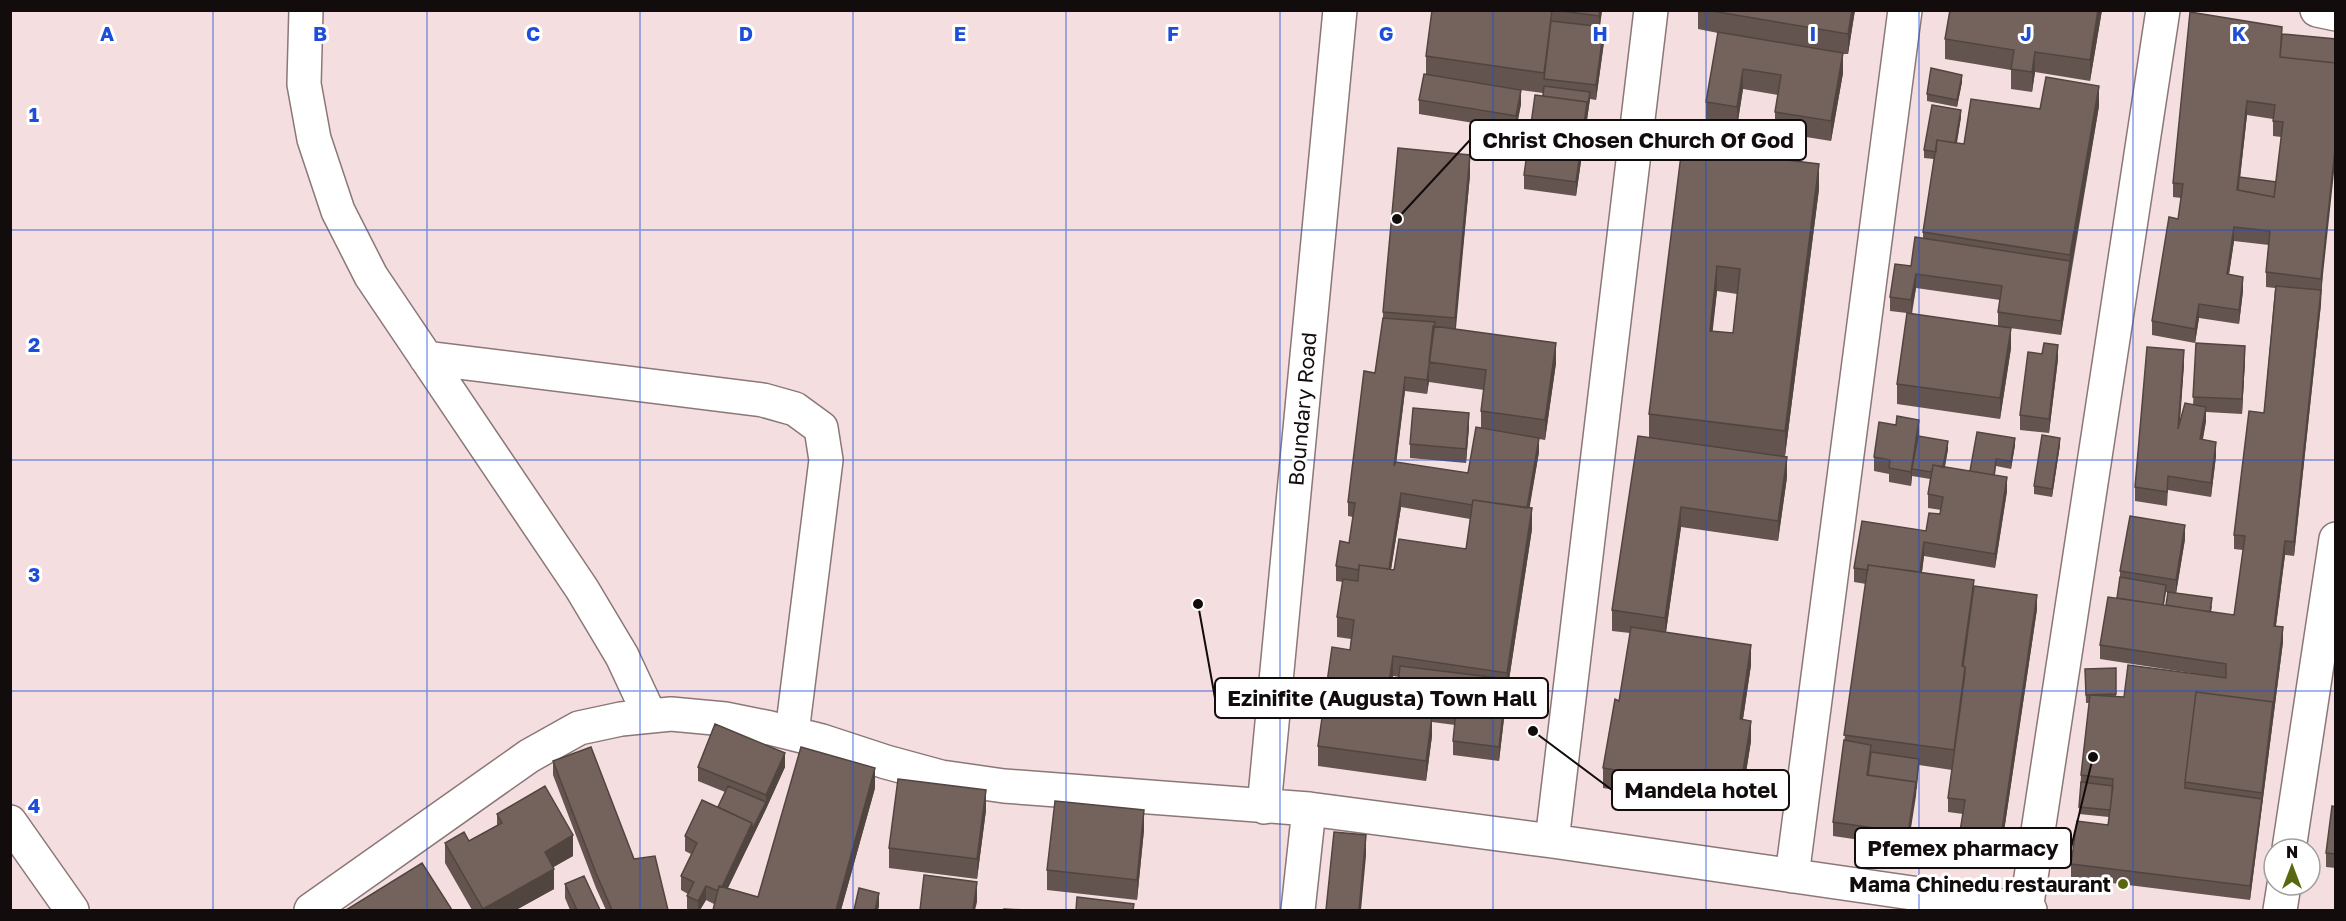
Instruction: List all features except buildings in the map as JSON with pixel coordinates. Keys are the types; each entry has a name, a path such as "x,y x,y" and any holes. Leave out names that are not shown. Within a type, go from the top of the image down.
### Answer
{"street":[{"path":"306,10 304,84 314,139 338,212 371,276 582,589 622,656 650,716"},
{"name":"Boundary Road","path":"1264,807 1341,10"},
{"path":"1552,841 1651,10"},
{"path":"1792,876 1905,10"},
{"path":"311,910 530,756 579,728 621,719 671,714 724,719 792,733 941,777 973,782 1309,809 1552,841 2027,910 2163,10"},
{"path":"2317,10 2336,14"},
{"path":"426,358 763,400 795,410 821,428 826,460 792,733"},
{"path":"2291,837 2336,539"},
{"path":"1298,910 1309,809"},
{"path":"10,822 72,910"}],"place":[{"name":"Christ Chosen Church Of God","path":"1397,219"},
{"name":"Ezinifite (Augusta) Town Hall","path":"1198,604"},
{"name":"Mandela hotel","path":"1533,731"},
{"name":"Pfemex pharmacy","path":"2093,757"},
{"name":"Mama Chinedu restaurant","path":"2123,884"}]}
